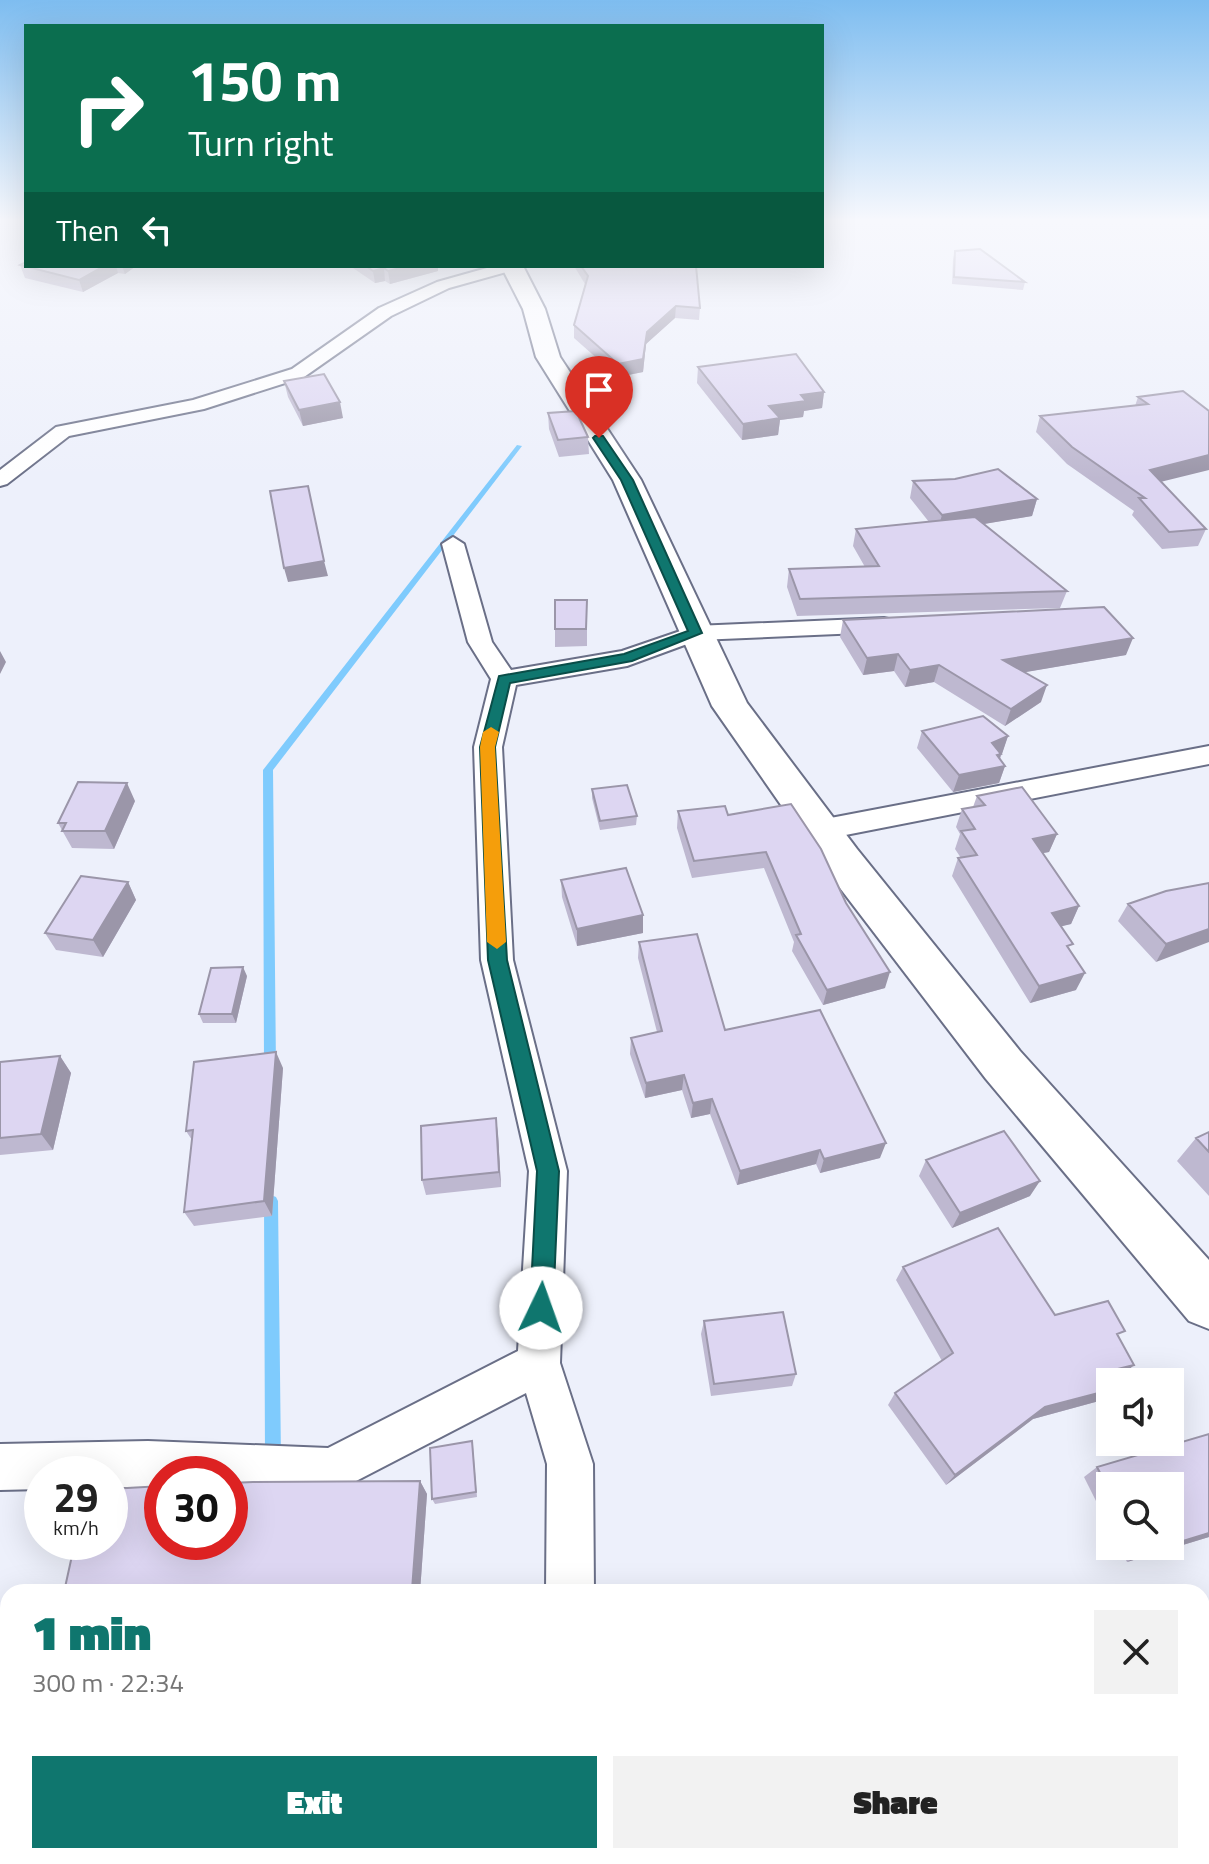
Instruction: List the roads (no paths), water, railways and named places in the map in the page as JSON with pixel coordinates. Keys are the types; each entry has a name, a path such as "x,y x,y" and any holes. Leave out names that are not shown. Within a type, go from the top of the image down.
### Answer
{"street":[{"path":"0,480 63,431 197,405 298,373 385,312 400,305"},
{"path":"532,305 548,357 627,480 730,706 820,830 1003,1065 1209,1301"},
{"path":"453,544 480,642 504,679 488,747 497,960 548,1171 539,1363 570,1464 570,1584"},
{"path":"504,679 627,658 695,633 915,624"},
{"path":"820,830 1209,755"},
{"path":"0,1467 148,1464 331,1471 539,1363"}],"waterway":[{"path":"270,1068 268,770 519,446"},
{"path":"271,1201 273,1460"}]}
